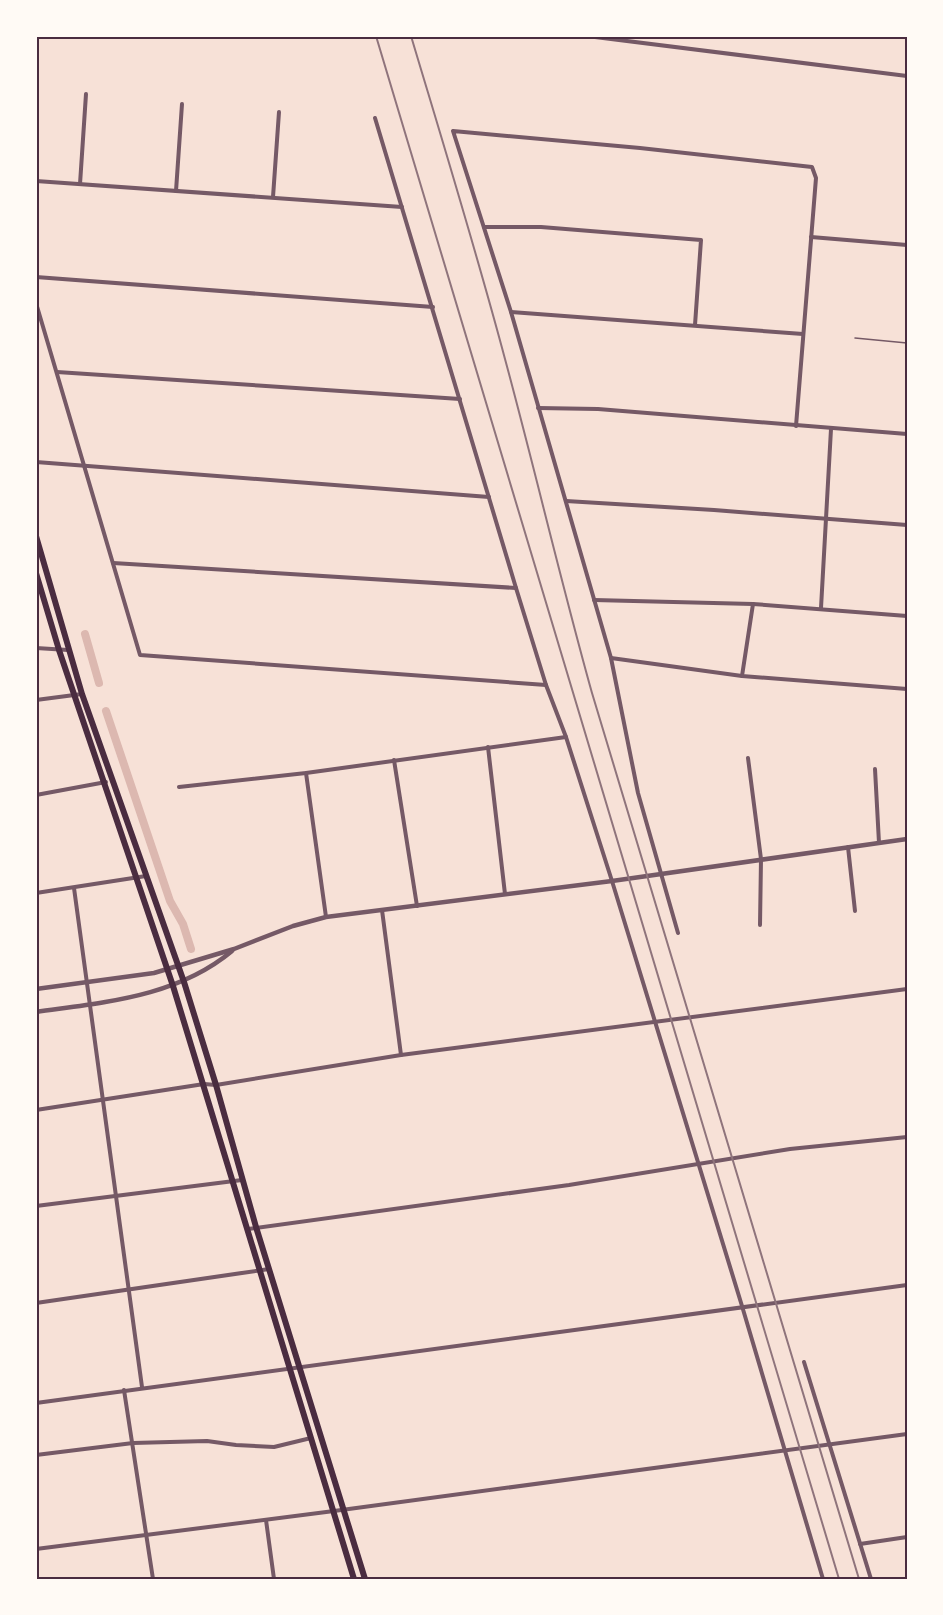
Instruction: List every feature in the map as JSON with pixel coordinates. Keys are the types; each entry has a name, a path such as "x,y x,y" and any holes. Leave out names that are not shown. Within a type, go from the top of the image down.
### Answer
{"highway":[{"path":"36,536 38,553 82,694 179,966 216,1085 256,1227 365,1579"},
{"path":"36,573 58,650 137,878 204,1084 354,1579"}],"street":[{"path":"587,36 622,38 907,76"},
{"path":"80,184 86,94"},
{"path":"176,190 183,104"},
{"path":"273,197 279,112"},
{"path":"375,118 516,588 612,881 823,1579"},
{"path":"678,933 638,794 611,658 511,312 453,131 812,167 816,178 796,426"},
{"path":"36,181 402,207"},
{"path":"484,227 541,227 701,240 695,325"},
{"path":"811,237 907,245"},
{"path":"36,277 433,307"},
{"path":"36,303 140,655 546,685"},
{"path":"511,312 803,334"},
{"path":"56,372 460,399"},
{"path":"538,408 598,409 907,434"},
{"path":"821,608 831,429"},
{"path":"36,462 489,497"},
{"path":"566,501 907,525"},
{"path":"113,563 516,588"},
{"path":"594,600 753,604 907,616"},
{"path":"742,676 753,604"},
{"path":"36,648 68,650"},
{"path":"611,658 742,676 907,689"},
{"path":"36,700 82,694"},
{"path":"178,787 306,773 566,737"},
{"path":"488,747 505,894"},
{"path":"748,758 761,859 760,925"},
{"path":"394,760 417,906"},
{"path":"875,769 879,843"},
{"path":"306,773 326,917"},
{"path":"36,795 112,780"},
{"path":"36,989 143,975 234,949 280,930 326,917 612,881 907,839"},
{"path":"848,847 855,911"},
{"path":"36,893 146,876"},
{"path":"74,888 142,1387"},
{"path":"382,910 400,1055"},
{"path":"36,1012 125,999 173,986 220,961 234,949"},
{"path":"36,1110 204,1084 216,1085 400,1055 907,989"},
{"path":"248,1229 569,1185 790,1149 907,1137"},
{"path":"36,1206 243,1180"},
{"path":"36,1303 269,1269"},
{"path":"36,1402 907,1285"},
{"path":"804,1362 871,1579"},
{"path":"124,1390 153,1579"},
{"path":"36,1549 334,1512 907,1434"},
{"path":"36,1455 133,1443 207,1441 274,1447 312,1438"},
{"path":"266,1520 274,1579"},
{"path":"860,1544 907,1537"}],"lane":[{"path":"855,338 907,343"}],"waterway":[{"path":"85,634 99,683"},
{"path":"106,711 170,901 183,924 191,949"}],"railway":[{"path":"376,36 839,1579"},
{"path":"411,36 494,318 592,693 859,1579"}]}
